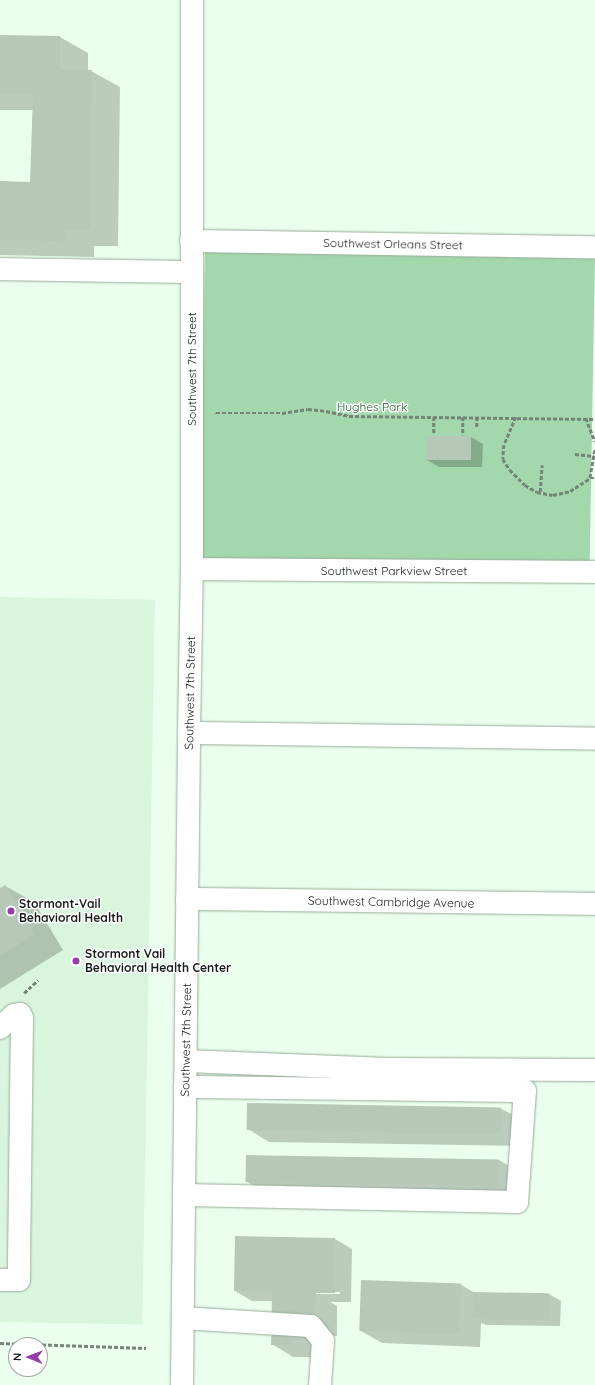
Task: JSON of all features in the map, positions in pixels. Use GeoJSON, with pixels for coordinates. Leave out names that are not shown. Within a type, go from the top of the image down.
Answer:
{"type":"FeatureCollection","features":[{"type":"Feature","properties":{"kind":"street","name":"Southwest 7th Street"},"geometry":{"type":"LineString","coordinates":[[182,1385],[192,569],[192,0]]}},
{"type":"Feature","properties":{"kind":"street","name":"Southwest Orleans Street"},"geometry":{"type":"LineString","coordinates":[[191,241],[595,247]]}},
{"type":"Feature","properties":{"kind":"street"},"geometry":{"type":"LineString","coordinates":[[0,268],[192,272]]}},
{"type":"Feature","properties":{"kind":"street","name":"Southwest Parkview Street"},"geometry":{"type":"LineString","coordinates":[[192,569],[595,572]]}},
{"type":"Feature","properties":{"kind":"street"},"geometry":{"type":"LineString","coordinates":[[189,733],[595,740]]}},
{"type":"Feature","properties":{"kind":"street","name":"Southwest Cambridge Avenue"},"geometry":{"type":"LineString","coordinates":[[187,899],[595,904]]}},
{"type":"Feature","properties":{"kind":"street"},"geometry":{"type":"LineString","coordinates":[[0,1028],[14,1015],[20,1014],[22,1018],[19,1280],[0,1280]]}},
{"type":"Feature","properties":{"kind":"street"},"geometry":{"type":"LineString","coordinates":[[186,1061],[387,1069],[595,1070]]}},
{"type":"Feature","properties":{"kind":"street"},"geometry":{"type":"LineString","coordinates":[[185,1087],[525,1091],[517,1202],[185,1195]]}},
{"type":"Feature","properties":{"kind":"street"},"geometry":{"type":"LineString","coordinates":[[183,1318],[311,1326],[323,1341],[320,1385]]}},
{"type":"Feature","properties":{"kind":"path"},"geometry":{"type":"LineString","coordinates":[[216,417],[216,413],[282,413],[308,409],[349,416],[595,419]]}},
{"type":"Feature","properties":{"kind":"path"},"geometry":{"type":"LineString","coordinates":[[434,417],[434,434]]}},
{"type":"Feature","properties":{"kind":"path"},"geometry":{"type":"LineString","coordinates":[[463,417],[463,434]]}},
{"type":"Feature","properties":{"kind":"path"},"geometry":{"type":"LineString","coordinates":[[477,417],[477,428]]}},
{"type":"Feature","properties":{"kind":"path"},"geometry":{"type":"LineString","coordinates":[[516,418],[504,445],[503,459],[510,470],[525,485],[540,492],[553,495],[570,491],[590,478],[595,478]]}},
{"type":"Feature","properties":{"kind":"path"},"geometry":{"type":"LineString","coordinates":[[586,418],[595,441]]}},
{"type":"Feature","properties":{"kind":"path"},"geometry":{"type":"LineString","coordinates":[[590,478],[595,450]]}},
{"type":"Feature","properties":{"kind":"path"},"geometry":{"type":"LineString","coordinates":[[575,454],[594,456]]}},
{"type":"Feature","properties":{"kind":"path"},"geometry":{"type":"LineString","coordinates":[[540,492],[542,465]]}},
{"type":"Feature","properties":{"kind":"path"},"geometry":{"type":"LineString","coordinates":[[0,1343],[146,1348]]}},
{"type":"Feature","properties":{"kind":"shaded area","name":"Stormont Vail Behavioral Health Center"},"geometry":{"type":"Polygon","coordinates":[[[0,597],[155,600],[142,1325],[0,1322],[0,597]]]}},
{"type":"Feature","properties":{"kind":"green space","name":"Hughes Park"},"geometry":{"type":"Polygon","coordinates":[[[205,252],[595,259],[590,565],[200,558],[205,252]]]}},
{"type":"Feature","properties":{"kind":"building"},"geometry":{"type":"Polygon","coordinates":[[[0,35],[60,36],[60,70],[92,70],[90,230],[66,230],[66,241],[0,240],[0,181],[30,182],[33,95],[0,95],[0,35]]]}},
{"type":"Feature","properties":{"kind":"building"},"geometry":{"type":"Polygon","coordinates":[[[426,436],[471,436],[471,460],[426,460],[426,436]]]}},
{"type":"Feature","properties":{"kind":"building","name":"Stormont-Vail Behavioral Health"},"geometry":{"type":"Polygon","coordinates":[[[5,885],[35,934],[0,956],[0,888],[5,885]]]}},
{"type":"Feature","properties":{"kind":"building"},"geometry":{"type":"Polygon","coordinates":[[[247,1103],[501,1107],[500,1134],[247,1130],[247,1103]]]}},
{"type":"Feature","properties":{"kind":"building"},"geometry":{"type":"Polygon","coordinates":[[[246,1155],[499,1159],[498,1186],[246,1182],[246,1155]]]}},
{"type":"Feature","properties":{"kind":"building"},"geometry":{"type":"Polygon","coordinates":[[[235,1236],[335,1238],[335,1293],[316,1293],[315,1324],[292,1323],[292,1345],[271,1345],[272,1292],[234,1291],[235,1236]]]}},
{"type":"Feature","properties":{"kind":"building"},"geometry":{"type":"Polygon","coordinates":[[[361,1280],[461,1283],[459,1334],[359,1331],[361,1280]]]}},
{"type":"Feature","properties":{"kind":"building"},"geometry":{"type":"Polygon","coordinates":[[[473,1292],[549,1293],[549,1320],[473,1319],[473,1292]]]}},
{"type":"Feature","properties":{"kind":"place","name":"Stormont-Vail Behavioral Health"},"geometry":{"type":"Point","coordinates":[11,911]}},
{"type":"Feature","properties":{"kind":"place","name":"Stormont Vail Behavioral Health Center"},"geometry":{"type":"Point","coordinates":[76,961]}}]}
